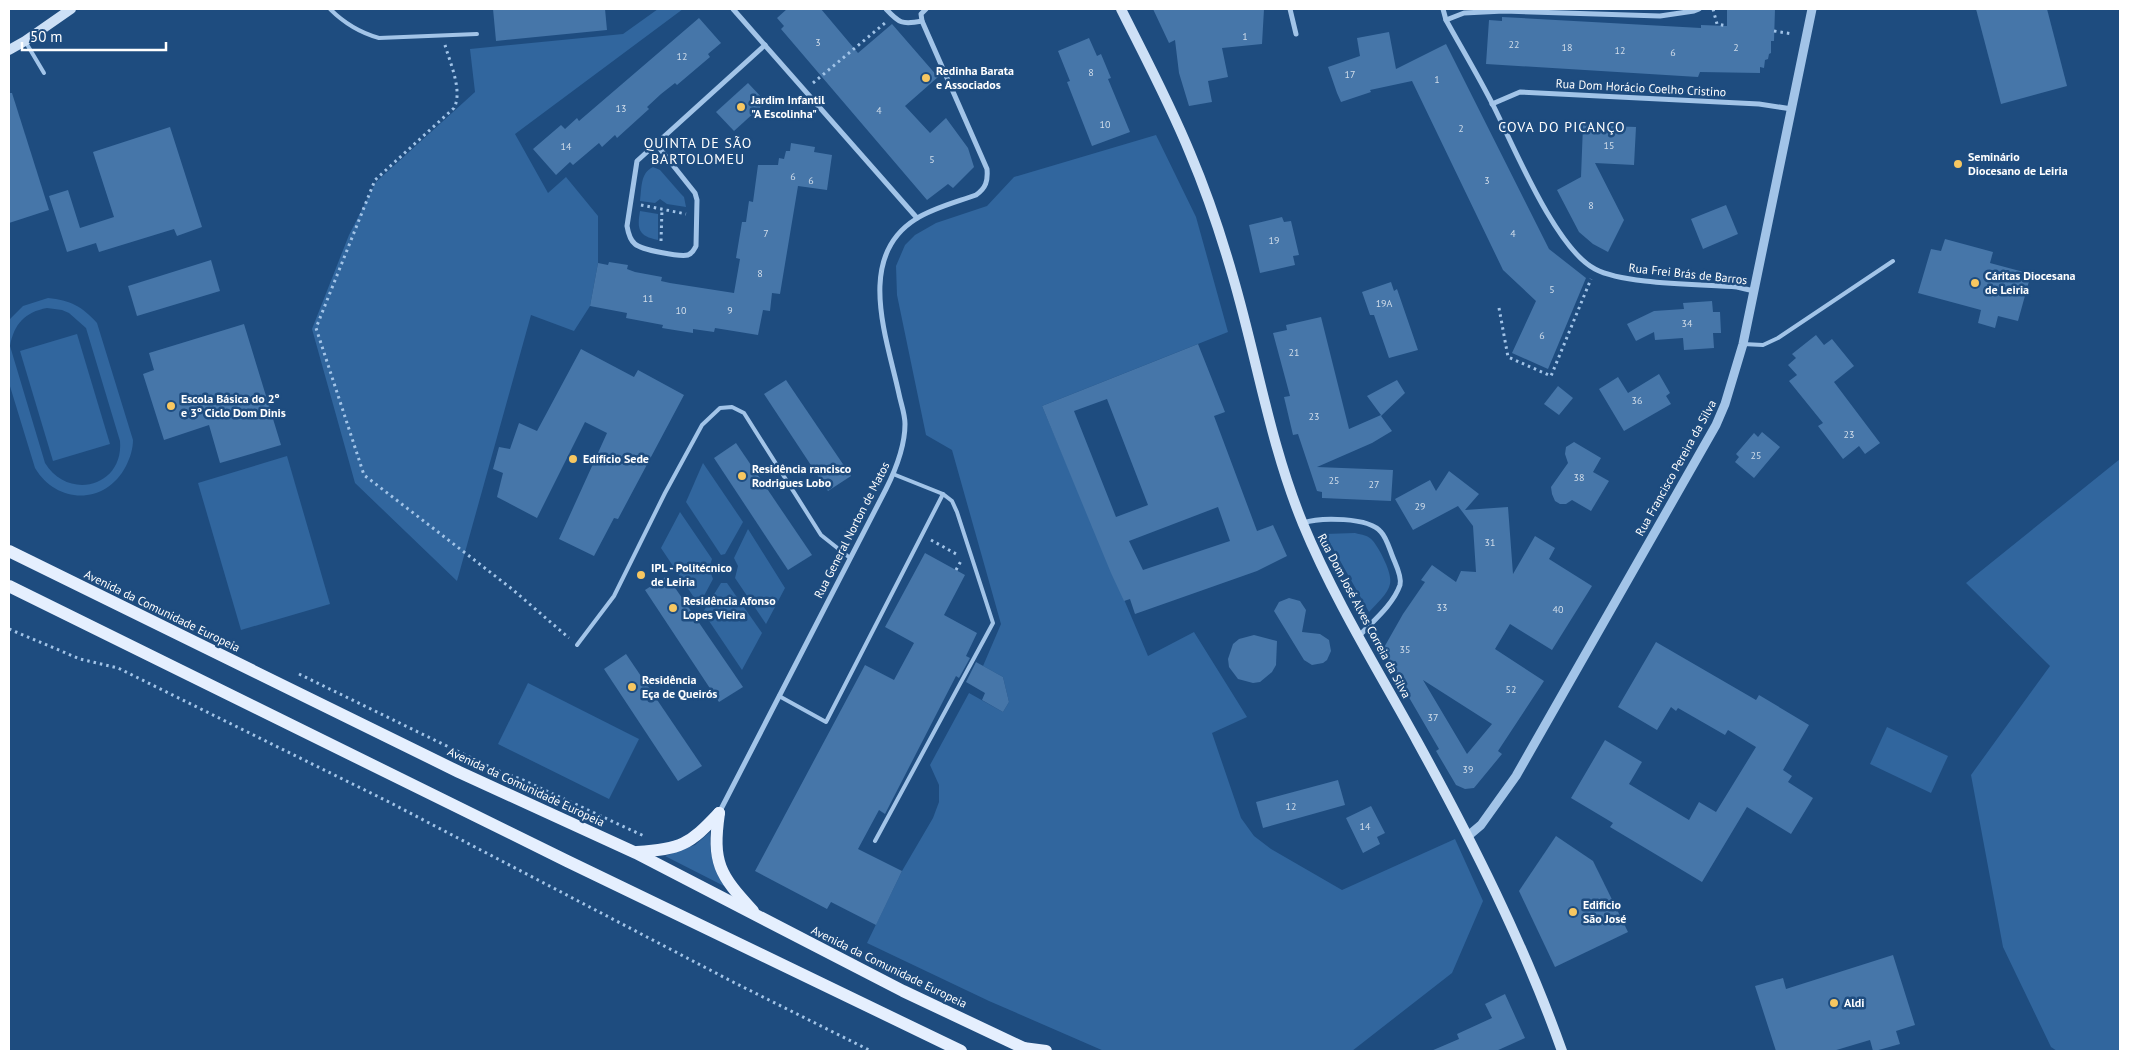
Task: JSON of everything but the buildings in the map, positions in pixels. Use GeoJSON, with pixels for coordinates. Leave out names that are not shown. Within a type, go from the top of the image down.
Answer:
{"type":"FeatureCollection","features":[{"type":"Feature","properties":{"kind":"main road"},"geometry":{"type":"LineString","coordinates":[[9,50],[70,9]]}},
{"type":"Feature","properties":{"kind":"main road","name":"Rua Dom José Alves Correia da Silva"},"geometry":{"type":"LineString","coordinates":[[1121,9],[1181,132],[1202,183],[1234,280],[1271,432],[1303,524],[1316,555],[1468,836],[1520,946],[1562,1051]]}},
{"type":"Feature","properties":{"kind":"main road","name":"Avenida da Comunidade Europeia"},"geometry":{"type":"LineString","coordinates":[[9,551],[459,772],[636,853],[903,991],[1027,1050],[1046,1051]]}},
{"type":"Feature","properties":{"kind":"main road"},"geometry":{"type":"LineString","coordinates":[[9,586],[567,861],[961,1051]]}},
{"type":"Feature","properties":{"kind":"main road"},"geometry":{"type":"LineString","coordinates":[[636,853],[669,850],[687,843],[698,836],[719,813]]}},
{"type":"Feature","properties":{"kind":"main road"},"geometry":{"type":"LineString","coordinates":[[719,813],[715,841],[719,866],[728,882],[760,918]]}},
{"type":"Feature","properties":{"kind":"main road"},"geometry":{"type":"LineString","coordinates":[[936,1040],[952,1051]]}},
{"type":"Feature","properties":{"kind":"street"},"geometry":{"type":"LineString","coordinates":[[733,9],[917,218],[976,194],[985,187],[988,176],[987,169],[922,21],[921,14],[926,9]]}},
{"type":"Feature","properties":{"kind":"street"},"geometry":{"type":"LineString","coordinates":[[886,9],[901,23],[908,24],[922,21]]}},
{"type":"Feature","properties":{"kind":"street"},"geometry":{"type":"LineString","coordinates":[[1290,9],[1296,34]]}},
{"type":"Feature","properties":{"kind":"street","name":"Rua Frei Brás de Barros"},"geometry":{"type":"LineString","coordinates":[[1443,9],[1446,20],[1559,232],[1572,248],[1595,269],[1629,279],[1737,287],[1754,291]]}},
{"type":"Feature","properties":{"kind":"street"},"geometry":{"type":"LineString","coordinates":[[1446,20],[1464,13],[1496,11],[1660,16],[1699,9]]}},
{"type":"Feature","properties":{"kind":"street","name":"Rua Francisco Pereira da Silva"},"geometry":{"type":"LineString","coordinates":[[1468,836],[1482,826],[1516,776],[1716,425],[1725,404],[1743,344],[1812,9]]}},
{"type":"Feature","properties":{"kind":"street"},"geometry":{"type":"LineString","coordinates":[[656,144],[692,186],[697,200],[696,246],[694,251],[686,255],[646,249],[634,244],[629,235],[627,226],[637,161],[765,46]]}},
{"type":"Feature","properties":{"kind":"street","name":"Rua Dom Horácio Coelho Cristino"},"geometry":{"type":"LineString","coordinates":[[1492,104],[1520,92],[1759,104],[1792,109]]}},
{"type":"Feature","properties":{"kind":"street","name":"Rua General Norton de Matos"},"geometry":{"type":"LineString","coordinates":[[719,813],[893,474],[902,449],[905,422],[884,326],[880,276],[882,262],[892,241],[917,218]]}},
{"type":"Feature","properties":{"kind":"street"},"geometry":{"type":"LineString","coordinates":[[1303,524],[1313,520],[1334,519],[1365,523],[1381,531],[1398,568],[1400,584],[1392,600],[1359,636]]}},
{"type":"Feature","properties":{"kind":"lane"},"geometry":{"type":"LineString","coordinates":[[330,9],[356,28],[379,38],[477,34]]}},
{"type":"Feature","properties":{"kind":"lane"},"geometry":{"type":"LineString","coordinates":[[25,41],[44,74]]}},
{"type":"Feature","properties":{"kind":"lane"},"geometry":{"type":"LineString","coordinates":[[1743,344],[1763,345],[1778,338],[1894,261]]}},
{"type":"Feature","properties":{"kind":"lane"},"geometry":{"type":"LineString","coordinates":[[577,645],[614,596],[665,493],[702,425],[720,408],[732,407],[744,413],[821,535],[850,558]]}},
{"type":"Feature","properties":{"kind":"lane"},"geometry":{"type":"LineString","coordinates":[[875,841],[993,623],[952,501],[943,494],[893,474]]}},
{"type":"Feature","properties":{"kind":"lane"},"geometry":{"type":"LineString","coordinates":[[779,696],[826,722],[943,494]]}},
{"type":"Feature","properties":{"kind":"path"},"geometry":{"type":"LineString","coordinates":[[1713,9],[1718,24],[1726,26]]}},
{"type":"Feature","properties":{"kind":"path"},"geometry":{"type":"LineString","coordinates":[[804,90],[893,17]]}},
{"type":"Feature","properties":{"kind":"path"},"geometry":{"type":"LineString","coordinates":[[1774,31],[1806,36]]}},
{"type":"Feature","properties":{"kind":"path"},"geometry":{"type":"LineString","coordinates":[[442,35],[458,92],[457,102],[454,108],[375,180],[316,328],[364,474],[512,589],[577,645]]}},
{"type":"Feature","properties":{"kind":"path"},"geometry":{"type":"LineString","coordinates":[[630,203],[697,216]]}},
{"type":"Feature","properties":{"kind":"path"},"geometry":{"type":"LineString","coordinates":[[661,252],[662,209]]}},
{"type":"Feature","properties":{"kind":"path"},"geometry":{"type":"LineString","coordinates":[[1498,308],[1508,357],[1551,376],[1595,269]]}},
{"type":"Feature","properties":{"kind":"path"},"geometry":{"type":"LineString","coordinates":[[922,535],[963,557],[956,570]]}},
{"type":"Feature","properties":{"kind":"path"},"geometry":{"type":"LineString","coordinates":[[9,628],[80,659],[118,668],[389,802],[733,982],[871,1051]]}},
{"type":"Feature","properties":{"kind":"path"},"geometry":{"type":"LineString","coordinates":[[291,670],[494,769],[523,780],[645,836]]}},
{"type":"Feature","properties":{"kind":"shaded area"},"geometry":{"type":"Polygon","coordinates":[[[658,9],[683,9],[515,134],[548,193],[566,177],[598,216],[598,263],[590,306],[574,331],[531,315],[457,581],[355,483],[312,329],[349,235],[376,182],[475,92],[470,49],[623,34],[658,9]]]}},
{"type":"Feature","properties":{"kind":"shaded area"},"geometry":{"type":"Polygon","coordinates":[[[1156,135],[1196,217],[1228,332],[1042,406],[1148,656],[1194,632],[1247,717],[1212,733],[1241,818],[1254,836],[1271,849],[1342,890],[1455,839],[1483,901],[1452,973],[1352,1051],[1104,1051],[989,1001],[867,943],[902,871],[933,818],[939,802],[939,785],[930,765],[969,693],[1003,712],[1009,702],[1003,677],[983,666],[1001,624],[952,450],[926,435],[897,295],[896,266],[905,245],[915,235],[936,223],[987,206],[1014,177],[1156,135]]]}},
{"type":"Feature","properties":{"kind":"shaded area"},"geometry":{"type":"Polygon","coordinates":[[[653,167],[660,170],[684,197],[686,207],[667,204],[660,199],[655,203],[640,201],[644,177],[653,167]]]}},
{"type":"Feature","properties":{"kind":"shaded area"},"geometry":{"type":"Polygon","coordinates":[[[640,211],[658,214],[658,240],[646,236],[640,231],[640,211]]]}},
{"type":"Feature","properties":{"kind":"shaded area"},"geometry":{"type":"Polygon","coordinates":[[[48,298],[63,300],[76,305],[97,323],[133,440],[129,460],[117,479],[106,488],[94,494],[81,496],[68,494],[56,489],[44,480],[35,468],[9,383],[9,320],[23,306],[48,298]],[[47,308],[27,316],[14,331],[10,346],[45,463],[55,475],[67,482],[80,485],[93,484],[104,478],[113,469],[119,457],[120,441],[86,328],[69,313],[47,308]]]}},
{"type":"Feature","properties":{"kind":"shaded area"},"geometry":{"type":"Polygon","coordinates":[[[77,334],[110,444],[53,461],[20,351],[77,334]]]}},
{"type":"Feature","properties":{"kind":"shaded area"},"geometry":{"type":"Polygon","coordinates":[[[287,456],[330,604],[241,630],[198,483],[287,456]]]}},
{"type":"Feature","properties":{"kind":"shaded area"},"geometry":{"type":"Polygon","coordinates":[[[2120,459],[2120,1051],[2057,1051],[2051,1047],[2003,947],[1971,775],[2050,666],[1966,583],[2120,459]]]}},
{"type":"Feature","properties":{"kind":"shaded area"},"geometry":{"type":"Polygon","coordinates":[[[703,463],[743,522],[725,554],[721,555],[686,502],[703,463]]]}},
{"type":"Feature","properties":{"kind":"shaded area"},"geometry":{"type":"Polygon","coordinates":[[[680,512],[712,559],[709,568],[713,579],[699,605],[661,548],[680,512]]]}},
{"type":"Feature","properties":{"kind":"shaded area"},"geometry":{"type":"Polygon","coordinates":[[[748,529],[785,588],[766,624],[735,578],[738,566],[734,558],[748,529]]]}},
{"type":"Feature","properties":{"kind":"shaded area"},"geometry":{"type":"Polygon","coordinates":[[[1355,533],[1367,536],[1373,541],[1388,568],[1390,584],[1387,591],[1369,612],[1325,534],[1355,533]]]}},
{"type":"Feature","properties":{"kind":"shaded area"},"geometry":{"type":"Polygon","coordinates":[[[721,583],[727,583],[762,633],[742,670],[703,612],[721,583]]]}},
{"type":"Feature","properties":{"kind":"shaded area"},"geometry":{"type":"Polygon","coordinates":[[[528,683],[639,739],[609,799],[498,744],[528,683]]]}},
{"type":"Feature","properties":{"kind":"shaded area"},"geometry":{"type":"Polygon","coordinates":[[[1887,727],[1948,756],[1931,793],[1870,764],[1887,727]]]}},
{"type":"Feature","properties":{"kind":"shaded area"},"geometry":{"type":"Polygon","coordinates":[[[710,832],[712,860],[724,886],[665,856],[695,845],[710,832]]]}},
{"type":"Feature","properties":{"kind":"place","name":"Redinha Barata e Associados"},"geometry":{"type":"Point","coordinates":[926,78]}},
{"type":"Feature","properties":{"kind":"place","name":"Jardim Infantil \"A Escolinha\""},"geometry":{"type":"Point","coordinates":[741,107]}},
{"type":"Feature","properties":{"kind":"place","name":"Seminário Diocesano de Leiria"},"geometry":{"type":"Point","coordinates":[1958,164]}},
{"type":"Feature","properties":{"kind":"place","name":"Cáritas Diocesana de Leiria"},"geometry":{"type":"Point","coordinates":[1975,283]}},
{"type":"Feature","properties":{"kind":"place","name":"Escola Básica do 2º e 3º Ciclo Dom Dinis"},"geometry":{"type":"Point","coordinates":[171,406]}},
{"type":"Feature","properties":{"kind":"place","name":"Edifício Sede"},"geometry":{"type":"Point","coordinates":[573,459]}},
{"type":"Feature","properties":{"kind":"place","name":"Residência rancisco Rodrigues Lobo"},"geometry":{"type":"Point","coordinates":[742,476]}},
{"type":"Feature","properties":{"kind":"place","name":"IPL - Politécnico de Leiria"},"geometry":{"type":"Point","coordinates":[641,575]}},
{"type":"Feature","properties":{"kind":"place","name":"Residência Afonso Lopes Vieira"},"geometry":{"type":"Point","coordinates":[673,608]}},
{"type":"Feature","properties":{"kind":"place","name":"Residência Eça de Queirós"},"geometry":{"type":"Point","coordinates":[632,687]}},
{"type":"Feature","properties":{"kind":"place","name":"Edifício São José"},"geometry":{"type":"Point","coordinates":[1573,912]}},
{"type":"Feature","properties":{"kind":"place","name":"Aldi"},"geometry":{"type":"Point","coordinates":[1834,1003]}},
{"type":"Feature","properties":{"kind":"district","name":"COVA DO PICANÇO"},"geometry":{"type":"Point","coordinates":[1562,127]}},
{"type":"Feature","properties":{"kind":"district","name":"QUINTA DE SÃO BARTOLOMEU"},"geometry":{"type":"Point","coordinates":[698,152]}}]}
